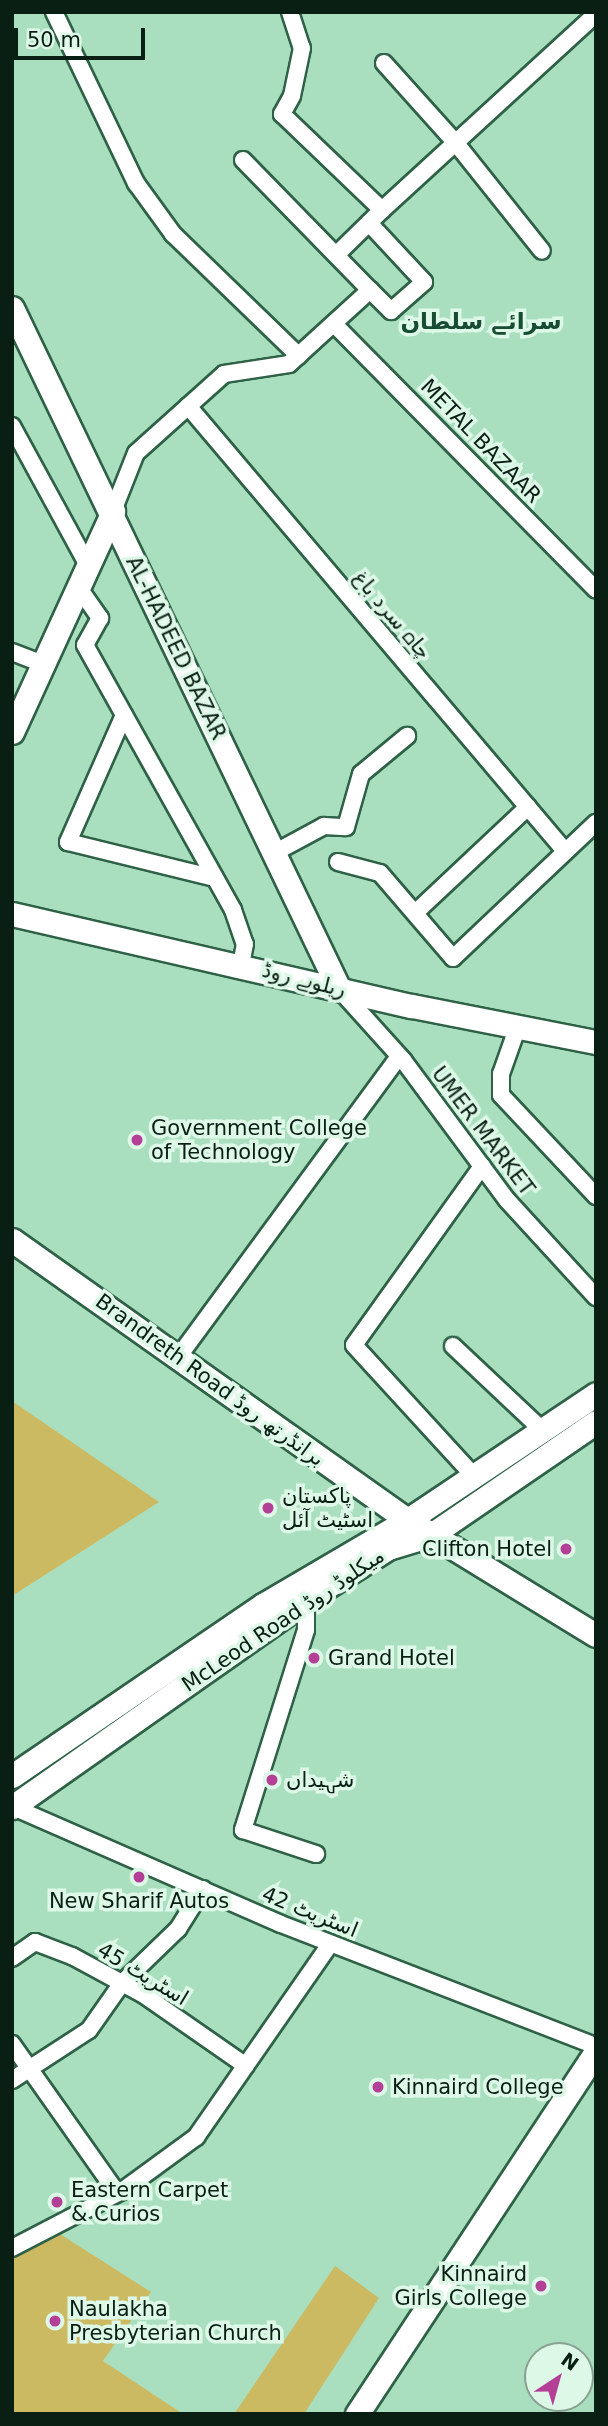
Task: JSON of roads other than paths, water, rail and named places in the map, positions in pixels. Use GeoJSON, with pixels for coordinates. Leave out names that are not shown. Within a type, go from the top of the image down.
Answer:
{"type":"FeatureCollection","features":[{"type":"Feature","properties":{"kind":"main road","name":"AL-HADEED BAZAR"},"geometry":{"type":"LineString","coordinates":[[12,308],[113,511],[340,989]]}},
{"type":"Feature","properties":{"kind":"main road"},"geometry":{"type":"LineString","coordinates":[[12,732],[113,511]]}},
{"type":"Feature","properties":{"kind":"main road","name":"ریلوے روڈ"},"geometry":{"type":"LineString","coordinates":[[12,914],[241,964],[340,989],[596,1042]]}},
{"type":"Feature","properties":{"kind":"main road","name":"Brandreth Road برانڈرتھ روڈ"},"geometry":{"type":"LineString","coordinates":[[12,1240],[83,1286],[176,1360],[408,1520],[596,1635]]}},
{"type":"Feature","properties":{"kind":"main road","name":"McLeod Road میکلوڈ روڈ"},"geometry":{"type":"LineString","coordinates":[[12,1776],[285,1590],[408,1520],[596,1394]]}},
{"type":"Feature","properties":{"kind":"main road","name":"McLeod Road میکلوڈ روڈ"},"geometry":{"type":"LineString","coordinates":[[13,1807],[68,1771],[306,1600],[388,1548],[431,1535],[596,1422]]}},
{"type":"Feature","properties":{"kind":"main road"},"geometry":{"type":"LineString","coordinates":[[51,1749],[68,1771]]}},
{"type":"Feature","properties":{"kind":"main road"},"geometry":{"type":"LineString","coordinates":[[357,2414],[596,2052]]}},
{"type":"Feature","properties":{"kind":"street"},"geometry":{"type":"LineString","coordinates":[[54,12],[144,193],[173,234],[299,356]]}},
{"type":"Feature","properties":{"kind":"street"},"geometry":{"type":"LineString","coordinates":[[290,12],[302,48],[292,96],[282,114],[382,211]]}},
{"type":"Feature","properties":{"kind":"street"},"geometry":{"type":"LineString","coordinates":[[337,255],[596,13]]}},
{"type":"Feature","properties":{"kind":"street"},"geometry":{"type":"LineString","coordinates":[[384,63],[455,142],[542,251]]}},
{"type":"Feature","properties":{"kind":"street"},"geometry":{"type":"LineString","coordinates":[[243,160],[391,311],[424,282],[369,223]]}},
{"type":"Feature","properties":{"kind":"street"},"geometry":{"type":"LineString","coordinates":[[113,511],[136,453],[224,374],[289,364],[370,290]]}},
{"type":"Feature","properties":{"kind":"street","name":"METAL BAZAAR"},"geometry":{"type":"LineString","coordinates":[[334,324],[596,590]]}},
{"type":"Feature","properties":{"kind":"street","name":"چاہ سرد باغ"},"geometry":{"type":"LineString","coordinates":[[187,406],[565,851]]}},
{"type":"Feature","properties":{"kind":"street"},"geometry":{"type":"LineString","coordinates":[[12,426],[89,567]]}},
{"type":"Feature","properties":{"kind":"street"},"geometry":{"type":"LineString","coordinates":[[79,588],[100,618],[85,645],[215,878],[245,944],[241,964]]}},
{"type":"Feature","properties":{"kind":"street"},"geometry":{"type":"LineString","coordinates":[[12,652],[44,664]]}},
{"type":"Feature","properties":{"kind":"street"},"geometry":{"type":"LineString","coordinates":[[124,715],[68,842],[215,878]]}},
{"type":"Feature","properties":{"kind":"street"},"geometry":{"type":"LineString","coordinates":[[274,853],[324,826],[346,827],[361,774],[407,736]]}},
{"type":"Feature","properties":{"kind":"street"},"geometry":{"type":"LineString","coordinates":[[415,913],[528,807]]}},
{"type":"Feature","properties":{"kind":"street"},"geometry":{"type":"LineString","coordinates":[[338,862],[380,873],[453,958],[596,823]]}},
{"type":"Feature","properties":{"kind":"street","name":"UMER MARKET"},"geometry":{"type":"LineString","coordinates":[[340,989],[399,1056],[482,1166],[596,1297]]}},
{"type":"Feature","properties":{"kind":"street"},"geometry":{"type":"LineString","coordinates":[[518,1026],[501,1074],[501,1095],[596,1196]]}},
{"type":"Feature","properties":{"kind":"street"},"geometry":{"type":"LineString","coordinates":[[176,1360],[399,1056]]}},
{"type":"Feature","properties":{"kind":"street"},"geometry":{"type":"LineString","coordinates":[[473,1475],[354,1345],[482,1166]]}},
{"type":"Feature","properties":{"kind":"street"},"geometry":{"type":"LineString","coordinates":[[453,1346],[542,1430]]}},
{"type":"Feature","properties":{"kind":"street"},"geometry":{"type":"LineString","coordinates":[[306,1600],[306,1630],[243,1830],[316,1854]]}},
{"type":"Feature","properties":{"kind":"street","name":"اسٹریٹ 42"},"geometry":{"type":"LineString","coordinates":[[13,1807],[330,1944],[596,2046]]}},
{"type":"Feature","properties":{"kind":"street"},"geometry":{"type":"LineString","coordinates":[[12,2080],[89,2030],[122,1983],[178,1929],[204,1889]]}},
{"type":"Feature","properties":{"kind":"street","name":"اسٹریٹ 45"},"geometry":{"type":"LineString","coordinates":[[12,1958],[35,1942],[72,1956],[122,1983],[246,2066]]}},
{"type":"Feature","properties":{"kind":"street"},"geometry":{"type":"LineString","coordinates":[[13,2245],[117,2193],[196,2137],[330,1944]]}},
{"type":"Feature","properties":{"kind":"street"},"geometry":{"type":"LineString","coordinates":[[12,2044],[117,2193]]}},
{"type":"Feature","properties":{"kind":"place","name":"Government College of Technology"},"geometry":{"type":"Point","coordinates":[137,1140]}},
{"type":"Feature","properties":{"kind":"place","name":"پاکستان اسٹیٹ آئل"},"geometry":{"type":"Point","coordinates":[268,1508]}},
{"type":"Feature","properties":{"kind":"place","name":"Clifton Hotel"},"geometry":{"type":"Point","coordinates":[566,1549]}},
{"type":"Feature","properties":{"kind":"place","name":"Grand Hotel"},"geometry":{"type":"Point","coordinates":[314,1658]}},
{"type":"Feature","properties":{"kind":"place","name":"شہیداں"},"geometry":{"type":"Point","coordinates":[272,1780]}},
{"type":"Feature","properties":{"kind":"place","name":"New Sharif Autos"},"geometry":{"type":"Point","coordinates":[139,1877]}},
{"type":"Feature","properties":{"kind":"place","name":"Kinnaird College"},"geometry":{"type":"Point","coordinates":[378,2087]}},
{"type":"Feature","properties":{"kind":"place","name":"Eastern Carpet & Curios"},"geometry":{"type":"Point","coordinates":[57,2202]}},
{"type":"Feature","properties":{"kind":"place","name":"Kinnaird Girls College"},"geometry":{"type":"Point","coordinates":[541,2286]}},
{"type":"Feature","properties":{"kind":"place","name":"Naulakha Presbyterian Church"},"geometry":{"type":"Point","coordinates":[55,2321]}},
{"type":"Feature","properties":{"kind":"district","name":"سرائے سلطان"},"geometry":{"type":"Point","coordinates":[481,321]}}]}
